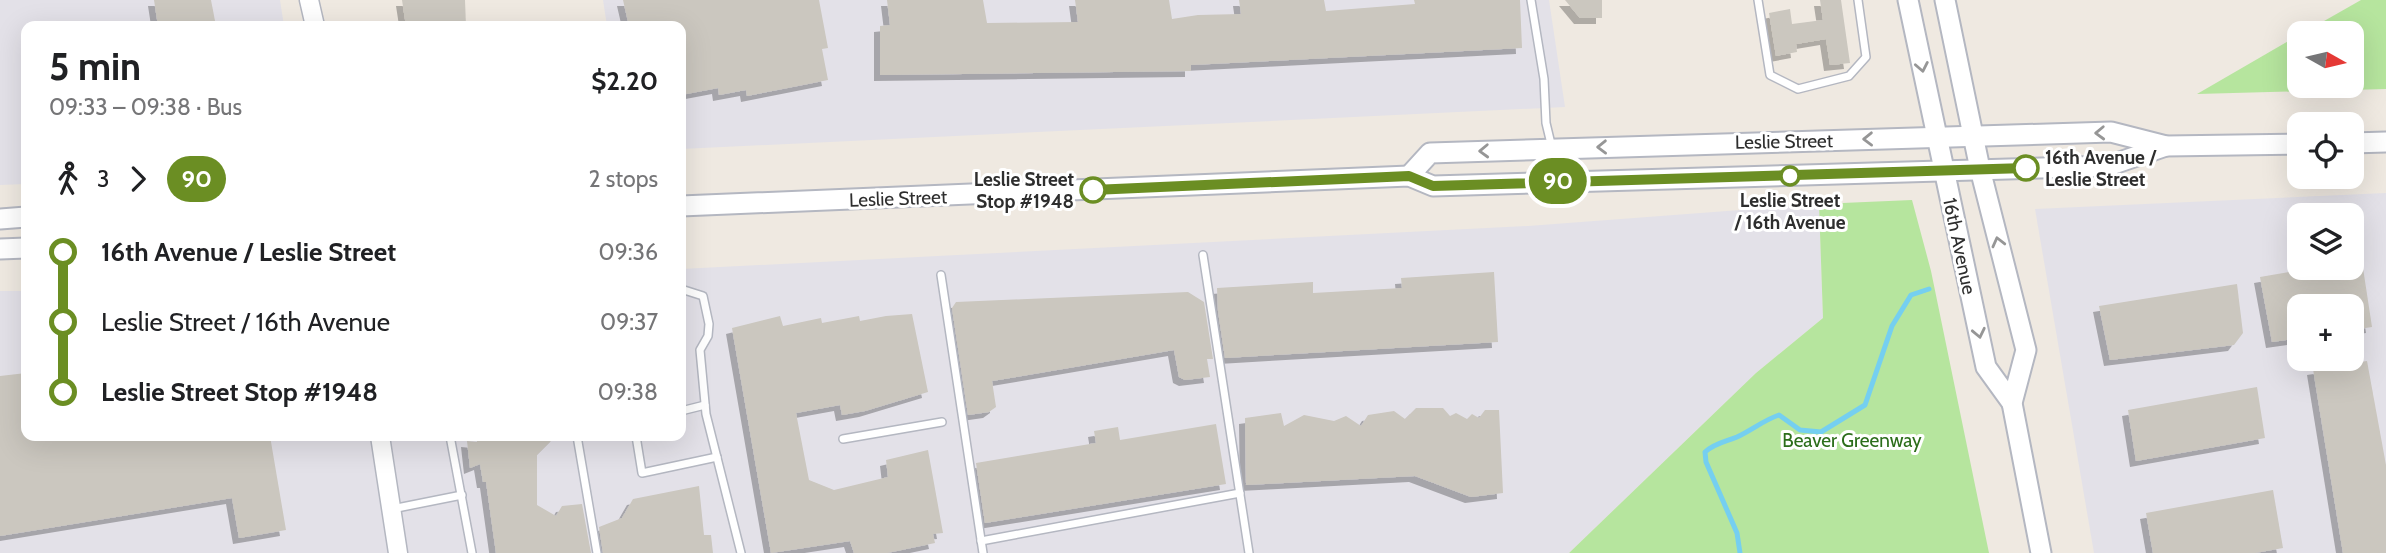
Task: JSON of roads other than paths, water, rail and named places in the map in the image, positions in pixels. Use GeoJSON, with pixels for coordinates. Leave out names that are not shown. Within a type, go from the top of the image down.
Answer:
{"type":"FeatureCollection","features":[{"type":"Feature","properties":{"kind":"main road","name":"16th Avenue"},"geometry":{"type":"LineString","coordinates":[[1908,0],[1986,367],[2012,403],[2041,553]]}},
{"type":"Feature","properties":{"kind":"main road","name":"16th Avenue"},"geometry":{"type":"LineString","coordinates":[[1945,0],[1980,169],[2026,350],[2012,403]]}},
{"type":"Feature","properties":{"kind":"main road","name":"Leslie Street"},"geometry":{"type":"LineString","coordinates":[[1409,176],[1430,153],[1552,148],[2111,132],[2166,146],[2287,144]]}},
{"type":"Feature","properties":{"kind":"main road"},"geometry":{"type":"LineString","coordinates":[[2364,143],[2386,142]]}},
{"type":"Feature","properties":{"kind":"main road","name":"Leslie Street"},"geometry":{"type":"LineString","coordinates":[[686,206],[1409,176],[1433,186],[2108,166],[2166,146]]}},
{"type":"Feature","properties":{"kind":"main road"},"geometry":{"type":"LineString","coordinates":[[0,219],[21,217]]}},
{"type":"Feature","properties":{"kind":"main road"},"geometry":{"type":"LineString","coordinates":[[0,249],[21,248]]}},
{"type":"Feature","properties":{"kind":"street"},"geometry":{"type":"LineString","coordinates":[[309,0],[314,21]]}},
{"type":"Feature","properties":{"kind":"street"},"geometry":{"type":"LineString","coordinates":[[381,441],[398,553]]}},
{"type":"Feature","properties":{"kind":"lane"},"geometry":{"type":"LineString","coordinates":[[1531,0],[1544,79],[1546,123],[1552,148]]}},
{"type":"Feature","properties":{"kind":"lane"},"geometry":{"type":"LineString","coordinates":[[1758,0],[1770,75],[1798,89],[1849,76],[1866,57],[1858,0]]}},
{"type":"Feature","properties":{"kind":"lane"},"geometry":{"type":"LineString","coordinates":[[1203,255],[1249,553]]}},
{"type":"Feature","properties":{"kind":"lane"},"geometry":{"type":"LineString","coordinates":[[941,275],[983,553]]}},
{"type":"Feature","properties":{"kind":"lane"},"geometry":{"type":"LineString","coordinates":[[686,291],[702,296],[709,324],[708,336],[700,350],[705,405],[741,553]]}},
{"type":"Feature","properties":{"kind":"lane"},"geometry":{"type":"LineString","coordinates":[[686,410],[705,405]]}},
{"type":"Feature","properties":{"kind":"lane"},"geometry":{"type":"LineString","coordinates":[[843,439],[942,422]]}},
{"type":"Feature","properties":{"kind":"lane"},"geometry":{"type":"LineString","coordinates":[[451,441],[472,553]]}},
{"type":"Feature","properties":{"kind":"lane"},"geometry":{"type":"LineString","coordinates":[[579,441],[597,553]]}},
{"type":"Feature","properties":{"kind":"lane"},"geometry":{"type":"LineString","coordinates":[[637,441],[642,473],[717,457]]}},
{"type":"Feature","properties":{"kind":"lane"},"geometry":{"type":"LineString","coordinates":[[982,541],[1240,493]]}},
{"type":"Feature","properties":{"kind":"lane"},"geometry":{"type":"LineString","coordinates":[[391,509],[462,495]]}},
{"type":"Feature","properties":{"kind":"waterway"},"geometry":{"type":"LineString","coordinates":[[1740,553],[1737,533],[1706,462],[1705,452],[1779,415],[1800,430],[1821,432],[1865,405],[1892,326],[1911,295],[1929,289]]}},
{"type":"Feature","properties":{"kind":"place","name":"16th Avenue / Leslie Street"},"geometry":{"type":"Point","coordinates":[2026,168]}},
{"type":"Feature","properties":{"kind":"place","name":"Leslie Street / 16th Avenue"},"geometry":{"type":"Point","coordinates":[1790,176]}},
{"type":"Feature","properties":{"kind":"place","name":"Leslie Street Stop #1948"},"geometry":{"type":"Point","coordinates":[1093,190]}},
{"type":"Feature","properties":{"kind":"park label","name":"Beaver Greenway"},"geometry":{"type":"Point","coordinates":[1852,440]}}]}
